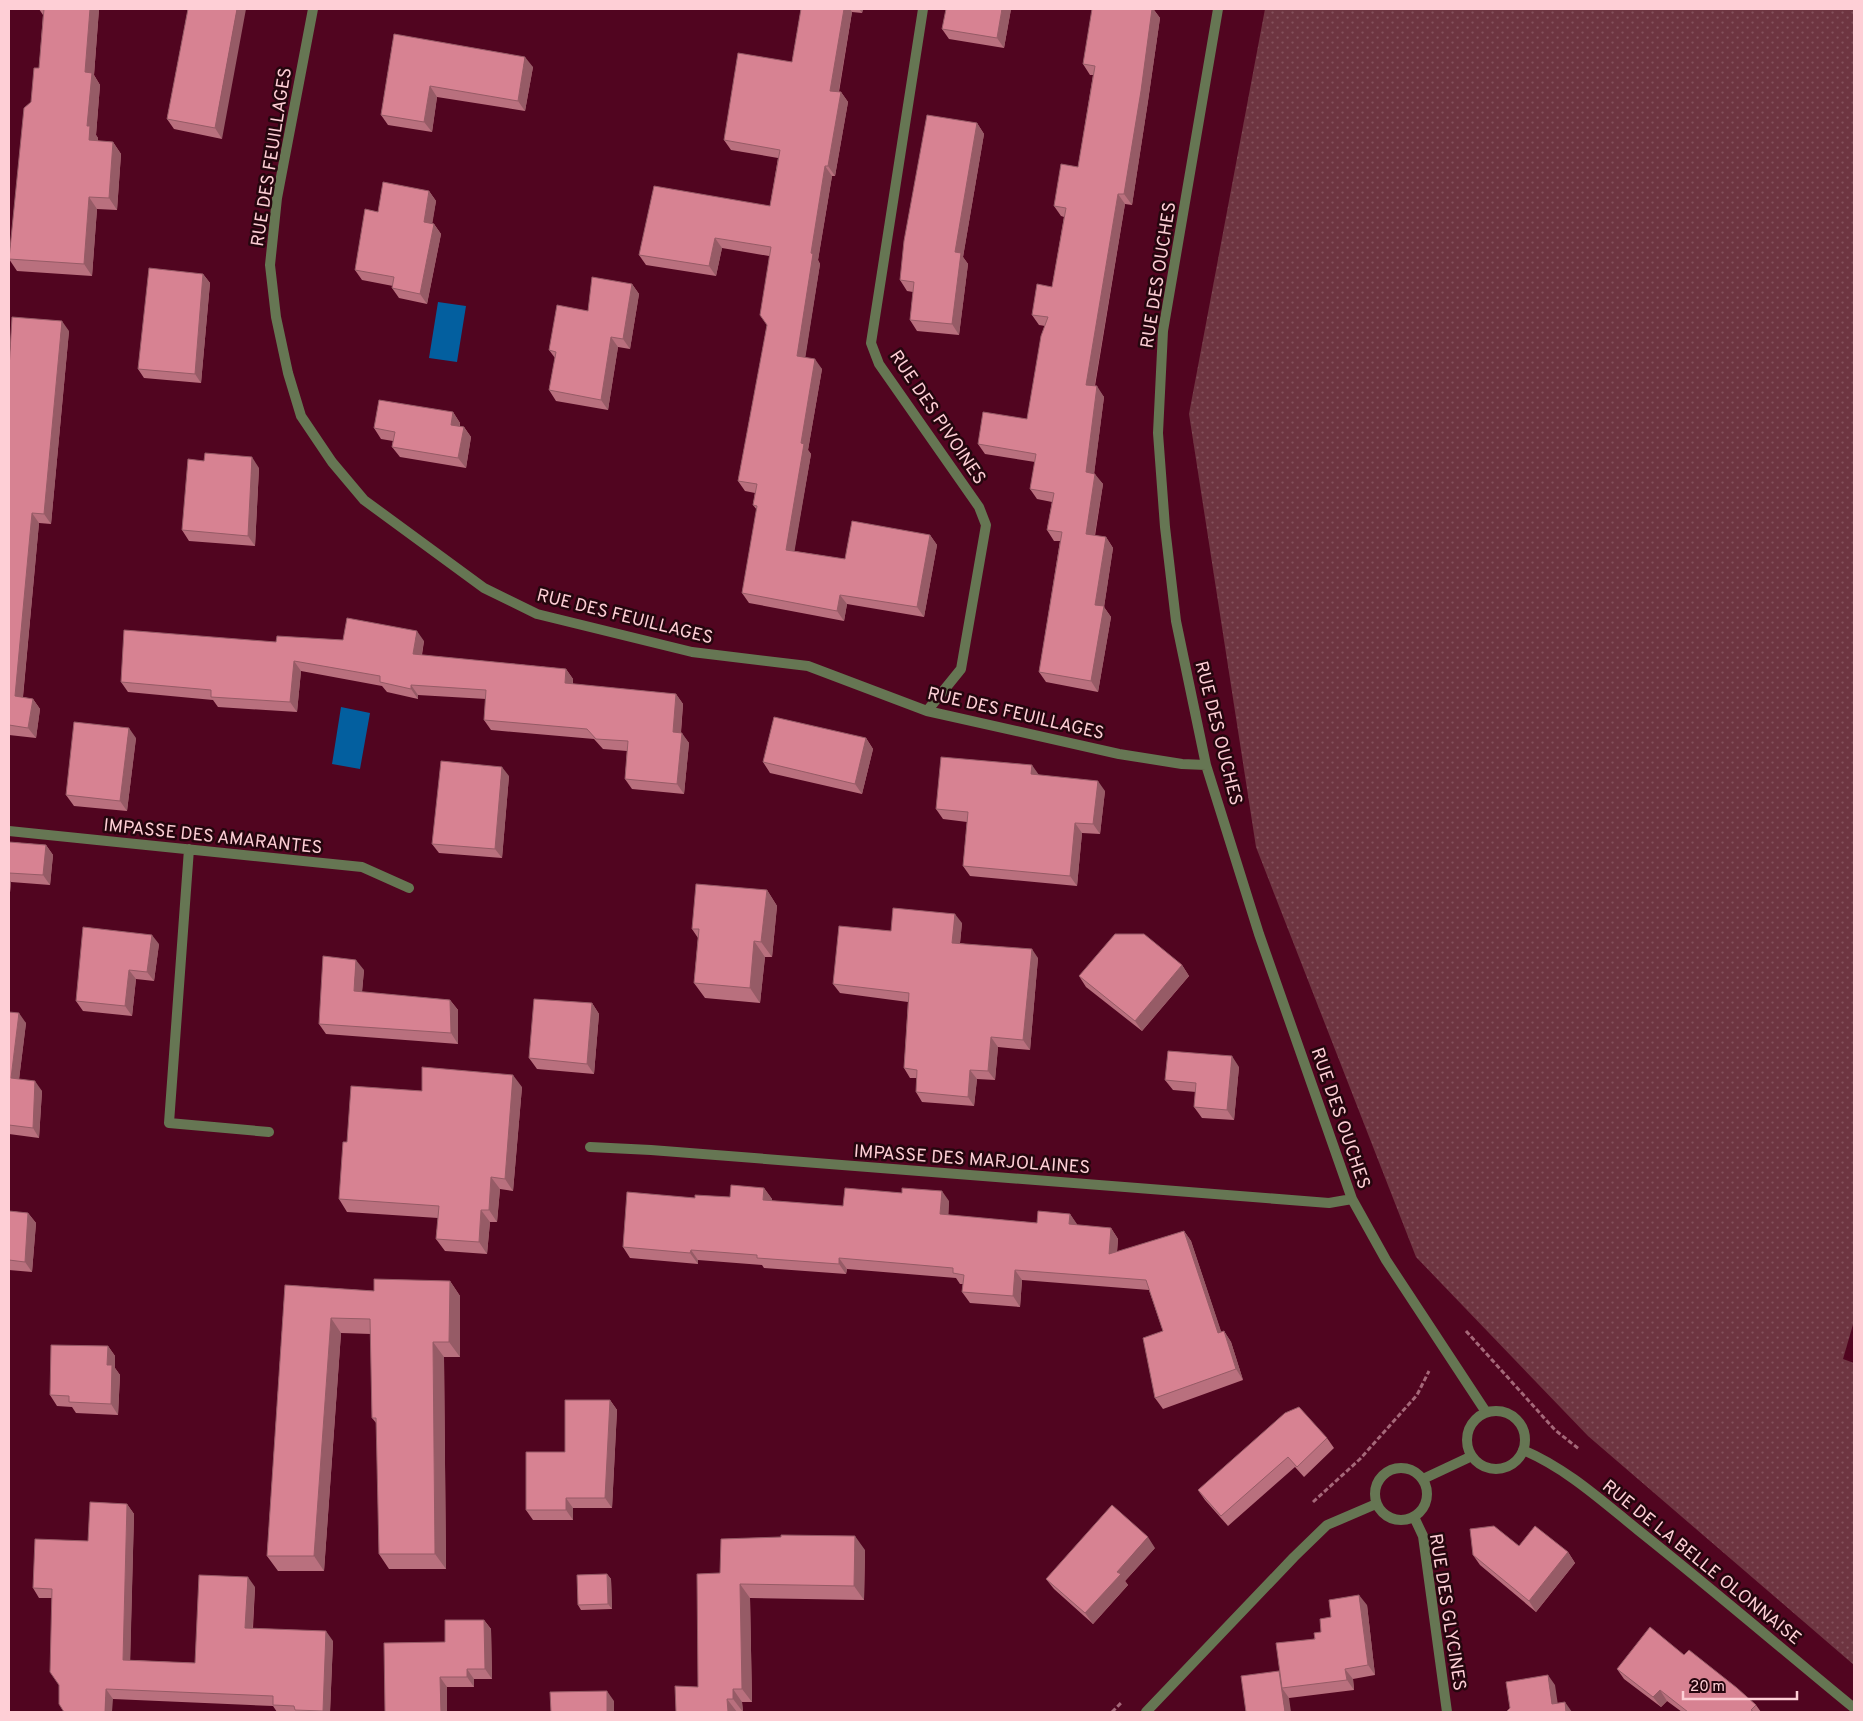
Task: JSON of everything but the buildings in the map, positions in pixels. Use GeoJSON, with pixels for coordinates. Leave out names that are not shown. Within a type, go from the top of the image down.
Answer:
{"type":"FeatureCollection","features":[{"type":"Feature","properties":{"kind":"street","name":"RUE DES FEUILLAGES"},"geometry":{"type":"LineString","coordinates":[[313,9],[277,198],[270,266],[276,318],[288,373],[301,416],[332,462],[364,500],[484,588],[537,614],[692,652],[808,666],[927,711],[1119,754],[1182,764],[1206,764]]}},
{"type":"Feature","properties":{"kind":"street","name":"RUE DES PIVOINES"},"geometry":{"type":"LineString","coordinates":[[923,9],[871,343],[879,364],[979,507],[986,526],[961,669],[927,711]]}},
{"type":"Feature","properties":{"kind":"street","name":"RUE DES OUCHES"},"geometry":{"type":"LineString","coordinates":[[1218,9],[1163,331],[1158,434],[1165,527],[1176,621],[1206,764],[1259,934],[1352,1199],[1386,1260],[1486,1412]]}},
{"type":"Feature","properties":{"kind":"street","name":"IMPASSE DES AMARANTES"},"geometry":{"type":"LineString","coordinates":[[9,831],[362,867],[409,888]]}},
{"type":"Feature","properties":{"kind":"street"},"geometry":{"type":"LineString","coordinates":[[189,850],[169,1124],[269,1132]]}},
{"type":"Feature","properties":{"kind":"street","name":"IMPASSE DES MARJOLAINES"},"geometry":{"type":"LineString","coordinates":[[590,1147],[681,1152],[1329,1203],[1352,1199]]}},
{"type":"Feature","properties":{"kind":"street"},"geometry":{"type":"LineString","coordinates":[[1486,1412],[1508,1413],[1518,1420],[1523,1428],[1525,1439],[1523,1450],[1519,1458],[1504,1468],[1486,1467],[1472,1456],[1468,1448],[1468,1430],[1479,1416],[1486,1412]]}},
{"type":"Feature","properties":{"kind":"street","name":"RUE DE LA BELLE OLONNAISE"},"geometry":{"type":"LineString","coordinates":[[1523,1450],[1536,1455],[1596,1496],[1854,1708]]}},
{"type":"Feature","properties":{"kind":"street"},"geometry":{"type":"LineString","coordinates":[[1423,1479],[1472,1456]]}},
{"type":"Feature","properties":{"kind":"street"},"geometry":{"type":"LineString","coordinates":[[1401,1466],[1418,1472],[1423,1479],[1427,1487],[1426,1504],[1414,1517],[1400,1520],[1386,1515],[1376,1504],[1375,1487],[1384,1472],[1401,1466]]}},
{"type":"Feature","properties":{"kind":"street"},"geometry":{"type":"LineString","coordinates":[[1146,1712],[1294,1556],[1327,1525],[1376,1504]]}},
{"type":"Feature","properties":{"kind":"street","name":"RUE DES GLYCINES"},"geometry":{"type":"LineString","coordinates":[[1414,1517],[1423,1536],[1447,1712]]}},
{"type":"Feature","properties":{"kind":"path"},"geometry":{"type":"LineString","coordinates":[[1460,1325],[1555,1430],[1583,1453]]}},
{"type":"Feature","properties":{"kind":"shaded area"},"geometry":{"type":"Polygon","coordinates":[[[1265,9],[1854,9],[1854,1321],[1843,1359],[1854,1363],[1854,1665],[1588,1436],[1416,1257],[1256,847],[1189,414],[1265,9]]]}},
{"type":"Feature","properties":{"kind":"water"},"geometry":{"type":"Polygon","coordinates":[[[438,302],[466,306],[457,362],[429,358],[438,302]]]}},
{"type":"Feature","properties":{"kind":"water"},"geometry":{"type":"Polygon","coordinates":[[[341,707],[370,713],[360,769],[332,764],[341,707]]]}}]}
